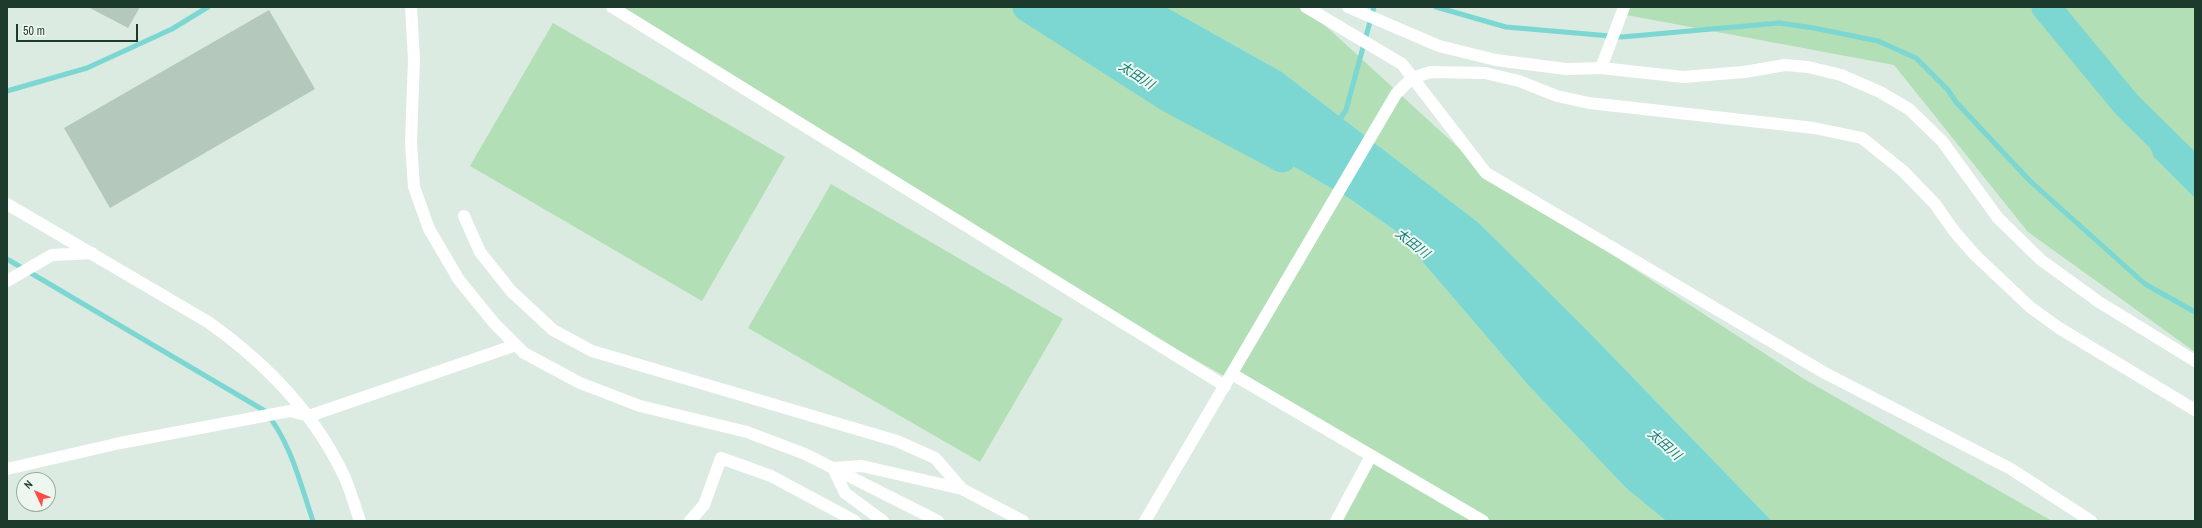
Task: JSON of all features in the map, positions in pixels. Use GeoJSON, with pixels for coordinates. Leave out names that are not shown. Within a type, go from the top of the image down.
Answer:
{"type":"FeatureCollection","features":[{"type":"Feature","properties":{"kind":"street"},"geometry":{"type":"LineString","coordinates":[[411,7],[414,59],[411,143],[414,188],[429,230],[459,280],[494,323],[524,353],[580,383],[640,406],[747,432],[805,454],[938,521]]}},
{"type":"Feature","properties":{"kind":"street"},"geometry":{"type":"LineString","coordinates":[[612,7],[1225,386]]}},
{"type":"Feature","properties":{"kind":"street"},"geometry":{"type":"LineString","coordinates":[[1306,7],[1402,64],[1486,173],[1823,372],[2011,469],[2092,521]]}},
{"type":"Feature","properties":{"kind":"street"},"geometry":{"type":"LineString","coordinates":[[1348,7],[1386,25],[1446,48],[1496,60],[1558,68],[1601,68],[1683,77],[1744,72],[1785,65],[1808,67],[1841,75],[1880,92],[1909,109],[1942,141],[1998,218],[2041,260],[2099,302],[2195,361]]}},
{"type":"Feature","properties":{"kind":"street"},"geometry":{"type":"LineString","coordinates":[[1601,68],[1624,7]]}},
{"type":"Feature","properties":{"kind":"street"},"geometry":{"type":"LineString","coordinates":[[1145,521],[1396,94],[1412,78],[1431,72],[1485,74],[1519,81],[1557,96],[1589,103],[1814,128],[1862,138],[1902,171],[1935,204],[1954,231],[1975,255],[2030,307],[2059,328],[2195,410]]}},
{"type":"Feature","properties":{"kind":"street"},"geometry":{"type":"LineString","coordinates":[[7,204],[208,322],[239,344],[264,365],[309,416],[345,478],[360,521]]}},
{"type":"Feature","properties":{"kind":"street"},"geometry":{"type":"LineString","coordinates":[[464,216],[480,252],[511,291],[553,330],[585,348],[897,441],[935,458],[962,489]]}},
{"type":"Feature","properties":{"kind":"street"},"geometry":{"type":"LineString","coordinates":[[7,281],[52,255],[92,253]]}},
{"type":"Feature","properties":{"kind":"street"},"geometry":{"type":"LineString","coordinates":[[7,469],[120,443],[290,410],[309,416],[516,345]]}},
{"type":"Feature","properties":{"kind":"street"},"geometry":{"type":"LineString","coordinates":[[1235,369],[1371,456],[1483,521]]}},
{"type":"Feature","properties":{"kind":"street"},"geometry":{"type":"LineString","coordinates":[[1336,521],[1371,456]]}},
{"type":"Feature","properties":{"kind":"street"},"geometry":{"type":"LineString","coordinates":[[690,521],[704,505],[722,458],[771,476],[855,521]]}},
{"type":"Feature","properties":{"kind":"street"},"geometry":{"type":"LineString","coordinates":[[833,468],[862,466],[962,489],[1022,521]]}},
{"type":"Feature","properties":{"kind":"street"},"geometry":{"type":"LineString","coordinates":[[833,468],[845,493],[883,521]]}},
{"type":"Feature","properties":{"kind":"green space"},"geometry":{"type":"Polygon","coordinates":[[[607,7],[1024,7],[1122,68],[1350,199],[1397,232],[1528,385],[1626,488],[1666,521],[1336,521],[1370,458],[1050,278],[607,7]]]}},
{"type":"Feature","properties":{"kind":"green space"},"geometry":{"type":"Polygon","coordinates":[[[1166,7],[1305,7],[1486,173],[1804,379],[2052,521],[1772,521],[1586,329],[1479,223],[1282,72],[1166,7]]]}},
{"type":"Feature","properties":{"kind":"green space"},"geometry":{"type":"Polygon","coordinates":[[[1624,7],[2195,7],[2195,352],[2028,232],[1894,65],[1621,14],[1624,7]]]}},
{"type":"Feature","properties":{"kind":"green space"},"geometry":{"type":"Polygon","coordinates":[[[553,23],[785,157],[702,301],[470,166],[553,23]]]}},
{"type":"Feature","properties":{"kind":"green space"},"geometry":{"type":"Polygon","coordinates":[[[831,184],[1063,319],[980,462],[748,328],[831,184]]]}},
{"type":"Feature","properties":{"kind":"water"},"geometry":{"type":"Polygon","coordinates":[[[1024,7],[1166,7],[1282,72],[1479,223],[1586,329],[1772,521],[1666,521],[1626,488],[1528,385],[1397,232],[1350,199],[1122,68],[1024,7]]]}},
{"type":"Feature","properties":{"kind":"water"},"geometry":{"type":"Polygon","coordinates":[[[2137,115],[2195,171],[2195,198],[2154,157],[2137,115]]]}},
{"type":"Feature","properties":{"kind":"building"},"geometry":{"type":"Polygon","coordinates":[[[88,7],[140,7],[128,28],[88,7]]]}},
{"type":"Feature","properties":{"kind":"building"},"geometry":{"type":"Polygon","coordinates":[[[269,10],[315,89],[110,208],[64,128],[269,10]]]}},
{"type":"Feature","properties":{"kind":"waterway"},"geometry":{"type":"LineString","coordinates":[[7,91],[87,68],[172,29],[208,7]]}},
{"type":"Feature","properties":{"kind":"waterway","name":"太田川"},"geometry":{"type":"LineString","coordinates":[[1027,7],[1171,99],[1282,158]]}},
{"type":"Feature","properties":{"kind":"waterway"},"geometry":{"type":"LineString","coordinates":[[1338,122],[1346,110],[1374,7]]}},
{"type":"Feature","properties":{"kind":"waterway"},"geometry":{"type":"LineString","coordinates":[[1436,7],[1506,27],[1622,37],[1779,23],[1814,28],[1878,41],[1916,58],[1948,90],[1956,102],[2030,181],[2145,284],[2195,312]]}},
{"type":"Feature","properties":{"kind":"waterway"},"geometry":{"type":"LineString","coordinates":[[2046,7],[2127,105],[2195,172]]}},
{"type":"Feature","properties":{"kind":"waterway"},"geometry":{"type":"LineString","coordinates":[[7,259],[265,411],[282,436],[294,464],[313,521]]}}]}
